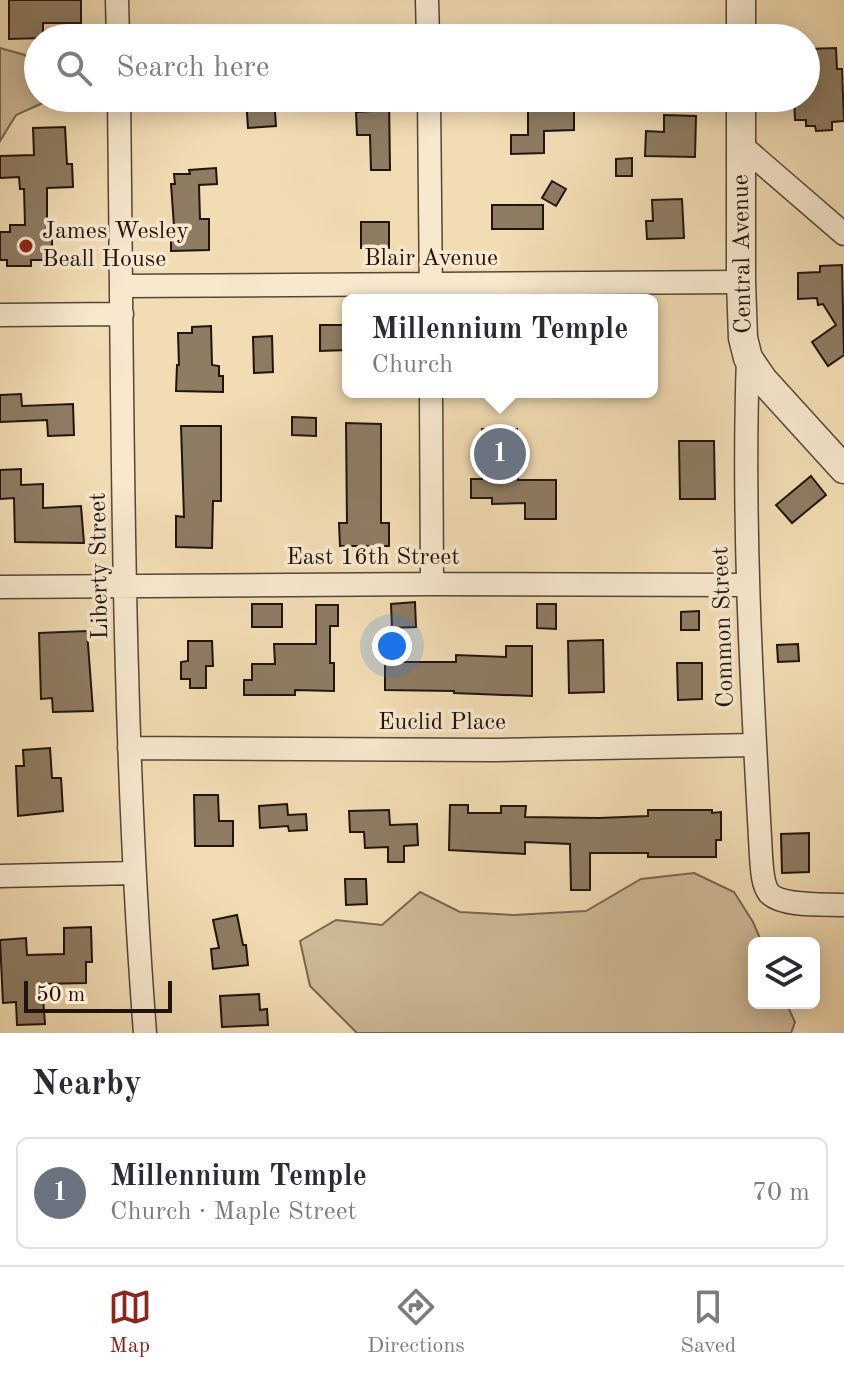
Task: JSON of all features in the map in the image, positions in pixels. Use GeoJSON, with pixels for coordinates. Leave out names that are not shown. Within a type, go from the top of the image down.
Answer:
{"type":"FeatureCollection","features":[{"type":"Feature","properties":{"kind":"street"},"geometry":{"type":"LineString","coordinates":[[117,0],[118,24]]}},
{"type":"Feature","properties":{"kind":"street"},"geometry":{"type":"LineString","coordinates":[[427,0],[428,24]]}},
{"type":"Feature","properties":{"kind":"street"},"geometry":{"type":"LineString","coordinates":[[741,0],[741,24]]}},
{"type":"Feature","properties":{"kind":"street","name":"Liberty Street"},"geometry":{"type":"LineString","coordinates":[[119,112],[129,748],[145,1033]]}},
{"type":"Feature","properties":{"kind":"street"},"geometry":{"type":"LineString","coordinates":[[429,112],[431,292]]}},
{"type":"Feature","properties":{"kind":"street","name":"Central Avenue"},"geometry":{"type":"LineString","coordinates":[[741,112],[741,282],[743,338],[748,358],[772,390],[844,469]]}},
{"type":"Feature","properties":{"kind":"street"},"geometry":{"type":"LineString","coordinates":[[741,145],[844,234]]}},
{"type":"Feature","properties":{"kind":"street","name":"Blair Avenue"},"geometry":{"type":"LineString","coordinates":[[121,286],[431,292],[741,282]]}},
{"type":"Feature","properties":{"kind":"street"},"geometry":{"type":"LineString","coordinates":[[0,315],[122,314]]}},
{"type":"Feature","properties":{"kind":"street","name":"Common Street"},"geometry":{"type":"LineString","coordinates":[[748,358],[745,444],[747,585],[761,856],[769,892],[783,901],[844,905]]}},
{"type":"Feature","properties":{"kind":"street"},"geometry":{"type":"LineString","coordinates":[[431,398],[432,584]]}},
{"type":"Feature","properties":{"kind":"street","name":"East 16th Street"},"geometry":{"type":"LineString","coordinates":[[0,587],[747,585]]}},
{"type":"Feature","properties":{"kind":"street","name":"Euclid Place"},"geometry":{"type":"LineString","coordinates":[[129,748],[494,750],[755,745]]}},
{"type":"Feature","properties":{"kind":"street"},"geometry":{"type":"LineString","coordinates":[[0,876],[134,873]]}},
{"type":"Feature","properties":{"kind":"shaded area"},"geometry":{"type":"Polygon","coordinates":[[[0,48],[24,55],[24,111],[16,115],[0,141],[0,48]]]}},
{"type":"Feature","properties":{"kind":"shaded area"},"geometry":{"type":"Polygon","coordinates":[[[694,873],[734,892],[759,937],[748,937],[748,1009],[789,1009],[795,1022],[791,1033],[357,1033],[310,986],[300,941],[336,920],[382,925],[420,892],[460,912],[514,915],[586,911],[641,879],[694,873]]]}},
{"type":"Feature","properties":{"kind":"building"},"geometry":{"type":"Polygon","coordinates":[[[9,0],[81,0],[81,23],[24,24],[24,39],[9,39],[9,0]]]}},
{"type":"Feature","properties":{"kind":"building"},"geometry":{"type":"Polygon","coordinates":[[[836,48],[837,69],[842,69],[844,121],[832,122],[832,130],[816,131],[815,126],[806,126],[806,120],[795,120],[795,112],[820,112],[820,49],[836,48]]]}},
{"type":"Feature","properties":{"kind":"building"},"geometry":{"type":"Polygon","coordinates":[[[247,112],[275,112],[276,126],[248,128],[247,112]]]}},
{"type":"Feature","properties":{"kind":"building"},"geometry":{"type":"Polygon","coordinates":[[[356,112],[389,112],[390,170],[371,170],[370,135],[357,135],[356,112]]]}},
{"type":"Feature","properties":{"kind":"building"},"geometry":{"type":"Polygon","coordinates":[[[528,112],[574,112],[574,130],[544,131],[544,153],[511,154],[511,135],[528,135],[528,112]]]}},
{"type":"Feature","properties":{"kind":"building"},"geometry":{"type":"Polygon","coordinates":[[[664,115],[696,116],[695,157],[645,156],[646,131],[664,132],[664,115]]]}},
{"type":"Feature","properties":{"kind":"building"},"geometry":{"type":"Polygon","coordinates":[[[65,127],[67,164],[72,164],[73,187],[47,188],[47,228],[52,228],[52,260],[31,260],[31,266],[7,266],[7,260],[0,260],[0,232],[10,232],[10,225],[25,225],[24,189],[20,189],[19,177],[0,178],[0,156],[34,155],[33,128],[65,127]]]}},
{"type":"Feature","properties":{"kind":"building"},"geometry":{"type":"Polygon","coordinates":[[[632,158],[632,176],[616,176],[616,159],[632,158]]]}},
{"type":"Feature","properties":{"kind":"building"},"geometry":{"type":"Polygon","coordinates":[[[216,168],[217,184],[199,185],[200,219],[209,219],[209,250],[171,251],[171,226],[174,226],[171,184],[175,184],[174,174],[216,168]]]}},
{"type":"Feature","properties":{"kind":"building"},"geometry":{"type":"Polygon","coordinates":[[[552,181],[566,189],[556,206],[542,198],[552,181]]]}},
{"type":"Feature","properties":{"kind":"building"},"geometry":{"type":"Polygon","coordinates":[[[682,199],[684,238],[647,239],[646,221],[653,221],[652,200],[682,199]]]}},
{"type":"Feature","properties":{"kind":"building"},"geometry":{"type":"Polygon","coordinates":[[[492,205],[543,205],[543,229],[492,229],[492,205]]]}},
{"type":"Feature","properties":{"kind":"building"},"geometry":{"type":"Polygon","coordinates":[[[361,222],[389,222],[389,248],[361,248],[361,222]]]}},
{"type":"Feature","properties":{"kind":"building"},"geometry":{"type":"Polygon","coordinates":[[[842,265],[844,355],[828,366],[812,342],[836,325],[823,304],[818,305],[817,298],[798,299],[798,273],[820,272],[820,266],[842,265]]]}},
{"type":"Feature","properties":{"kind":"building"},"geometry":{"type":"Polygon","coordinates":[[[320,325],[342,325],[342,350],[320,351],[320,325]]]}},
{"type":"Feature","properties":{"kind":"building"},"geometry":{"type":"Polygon","coordinates":[[[211,326],[212,365],[219,366],[219,376],[223,376],[223,392],[176,391],[178,333],[192,333],[192,327],[211,326]]]}},
{"type":"Feature","properties":{"kind":"building"},"geometry":{"type":"Polygon","coordinates":[[[272,336],[273,372],[254,373],[253,337],[272,336]]]}},
{"type":"Feature","properties":{"kind":"building"},"geometry":{"type":"Polygon","coordinates":[[[21,394],[22,406],[73,404],[74,435],[48,436],[47,420],[0,422],[0,395],[21,394]]]}},
{"type":"Feature","properties":{"kind":"building"},"geometry":{"type":"Polygon","coordinates":[[[292,417],[316,418],[316,436],[292,435],[292,417]]]}},
{"type":"Feature","properties":{"kind":"building"},"geometry":{"type":"Polygon","coordinates":[[[346,423],[381,424],[381,523],[389,523],[389,546],[340,546],[339,523],[347,523],[346,423]]]}},
{"type":"Feature","properties":{"kind":"building"},"geometry":{"type":"Polygon","coordinates":[[[181,426],[221,426],[221,501],[213,501],[212,548],[176,547],[176,516],[184,517],[181,426]]]}},
{"type":"Feature","properties":{"kind":"building"},"geometry":{"type":"Polygon","coordinates":[[[482,429],[517,429],[518,480],[556,480],[556,519],[525,519],[525,503],[492,504],[492,498],[471,498],[471,479],[482,479],[482,429]]]}},
{"type":"Feature","properties":{"kind":"building"},"geometry":{"type":"Polygon","coordinates":[[[679,441],[714,441],[715,499],[680,499],[679,441]]]}},
{"type":"Feature","properties":{"kind":"building"},"geometry":{"type":"Polygon","coordinates":[[[21,469],[21,485],[43,484],[43,508],[81,506],[84,543],[15,542],[14,498],[0,499],[0,470],[21,469]]]}},
{"type":"Feature","properties":{"kind":"building"},"geometry":{"type":"Polygon","coordinates":[[[811,476],[826,495],[792,523],[776,505],[811,476]]]}},
{"type":"Feature","properties":{"kind":"building"},"geometry":{"type":"Polygon","coordinates":[[[415,602],[416,627],[392,628],[391,604],[415,602]]]}},
{"type":"Feature","properties":{"kind":"building"},"geometry":{"type":"Polygon","coordinates":[[[252,604],[282,604],[282,627],[252,627],[252,604]]]}},
{"type":"Feature","properties":{"kind":"building"},"geometry":{"type":"Polygon","coordinates":[[[537,604],[556,604],[556,629],[537,628],[537,604]]]}},
{"type":"Feature","properties":{"kind":"building"},"geometry":{"type":"Polygon","coordinates":[[[316,605],[338,605],[338,626],[330,626],[334,691],[295,690],[295,695],[244,695],[244,680],[252,680],[252,664],[275,664],[274,644],[316,644],[316,605]]]}},
{"type":"Feature","properties":{"kind":"building"},"geometry":{"type":"Polygon","coordinates":[[[699,611],[699,630],[681,630],[681,612],[699,611]]]}},
{"type":"Feature","properties":{"kind":"building"},"geometry":{"type":"Polygon","coordinates":[[[87,631],[93,711],[53,712],[52,698],[41,699],[39,633],[87,631]]]}},
{"type":"Feature","properties":{"kind":"building"},"geometry":{"type":"Polygon","coordinates":[[[603,640],[604,692],[569,693],[568,641],[603,640]]]}},
{"type":"Feature","properties":{"kind":"building"},"geometry":{"type":"Polygon","coordinates":[[[188,641],[212,641],[213,666],[206,666],[206,688],[190,688],[190,679],[181,679],[181,662],[188,661],[188,641]]]}},
{"type":"Feature","properties":{"kind":"building"},"geometry":{"type":"Polygon","coordinates":[[[798,644],[799,661],[778,662],[777,645],[798,644]]]}},
{"type":"Feature","properties":{"kind":"building"},"geometry":{"type":"Polygon","coordinates":[[[506,646],[532,646],[532,696],[385,690],[385,662],[456,662],[456,655],[506,657],[506,646]]]}},
{"type":"Feature","properties":{"kind":"building"},"geometry":{"type":"Polygon","coordinates":[[[677,663],[702,663],[702,699],[678,700],[677,663]]]}},
{"type":"Feature","properties":{"kind":"building"},"geometry":{"type":"Polygon","coordinates":[[[50,748],[52,778],[61,778],[63,811],[18,816],[16,766],[24,766],[23,750],[50,748]]]}},
{"type":"Feature","properties":{"kind":"building"},"geometry":{"type":"Polygon","coordinates":[[[194,795],[218,795],[219,821],[233,821],[233,846],[195,846],[194,795]]]}},
{"type":"Feature","properties":{"kind":"building"},"geometry":{"type":"Polygon","coordinates":[[[287,804],[288,815],[306,814],[307,830],[289,831],[288,826],[260,828],[259,806],[287,804]]]}},
{"type":"Feature","properties":{"kind":"building"},"geometry":{"type":"Polygon","coordinates":[[[450,805],[468,805],[468,813],[501,813],[501,806],[526,806],[525,817],[599,818],[648,816],[648,810],[712,810],[712,813],[721,812],[721,840],[716,840],[716,857],[590,853],[590,890],[571,890],[570,844],[525,842],[525,854],[449,850],[450,805]]]}},
{"type":"Feature","properties":{"kind":"building"},"geometry":{"type":"Polygon","coordinates":[[[389,810],[390,825],[417,824],[418,845],[404,846],[404,862],[388,862],[388,847],[365,848],[364,832],[350,832],[349,811],[389,810]]]}},
{"type":"Feature","properties":{"kind":"building"},"geometry":{"type":"Polygon","coordinates":[[[809,833],[809,872],[782,873],[781,834],[809,833]]]}},
{"type":"Feature","properties":{"kind":"building"},"geometry":{"type":"Polygon","coordinates":[[[345,879],[366,879],[367,904],[346,905],[345,879]]]}},
{"type":"Feature","properties":{"kind":"building"},"geometry":{"type":"Polygon","coordinates":[[[237,915],[248,965],[213,969],[211,949],[219,948],[213,920],[237,915]]]}},
{"type":"Feature","properties":{"kind":"building"},"geometry":{"type":"Polygon","coordinates":[[[91,927],[92,962],[86,962],[86,983],[42,984],[45,1024],[17,1025],[16,1002],[3,1003],[0,940],[26,938],[27,955],[64,954],[64,928],[91,927]]]}},
{"type":"Feature","properties":{"kind":"building"},"geometry":{"type":"Polygon","coordinates":[[[259,994],[260,1010],[267,1009],[268,1025],[222,1027],[220,996],[259,994]]]}},
{"type":"Feature","properties":{"kind":"place","name":"James Wesley Beall House"},"geometry":{"type":"Point","coordinates":[26,246]}},
{"type":"Feature","properties":{"kind":"place","name":"Millennium Temple"},"geometry":{"type":"Point","coordinates":[500,454]}}]}
